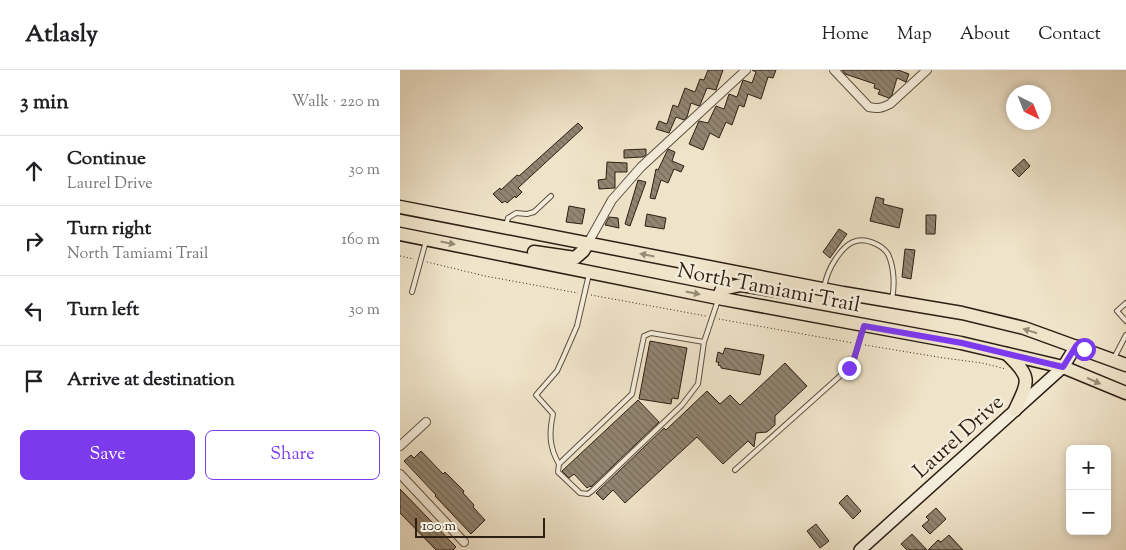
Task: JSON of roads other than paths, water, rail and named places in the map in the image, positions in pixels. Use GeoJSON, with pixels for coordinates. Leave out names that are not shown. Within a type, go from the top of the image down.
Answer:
{"type":"FeatureCollection","features":[{"type":"Feature","properties":{"kind":"main road","name":"North Tamiami Trail"},"geometry":{"type":"LineString","coordinates":[[400,207],[824,291],[971,315],[1024,328],[1126,365]]}},
{"type":"Feature","properties":{"kind":"main road","name":"North Tamiami Trail"},"geometry":{"type":"LineString","coordinates":[[400,234],[718,298],[962,343],[1063,367],[1126,393]]}},
{"type":"Feature","properties":{"kind":"main road"},"geometry":{"type":"LineString","coordinates":[[489,252],[512,249],[575,258],[588,243]]}},
{"type":"Feature","properties":{"kind":"main road"},"geometry":{"type":"LineString","coordinates":[[718,298],[722,289],[741,285],[779,291],[824,291]]}},
{"type":"Feature","properties":{"kind":"main road"},"geometry":{"type":"LineString","coordinates":[[1007,354],[1022,368],[1026,380],[1025,388],[1015,410]]}},
{"type":"Feature","properties":{"kind":"street"},"geometry":{"type":"LineString","coordinates":[[588,243],[612,200],[640,167],[746,70]]}},
{"type":"Feature","properties":{"kind":"street"},"geometry":{"type":"LineString","coordinates":[[837,71],[869,107],[876,109],[890,104],[927,70]]}},
{"type":"Feature","properties":{"kind":"street","name":"Laurel Drive"},"geometry":{"type":"LineString","coordinates":[[860,550],[1063,367],[1076,346]]}},
{"type":"Feature","properties":{"kind":"street"},"geometry":{"type":"LineString","coordinates":[[400,446],[426,422]]}},
{"type":"Feature","properties":{"kind":"street"},"geometry":{"type":"LineString","coordinates":[[400,474],[464,542]]}},
{"type":"Feature","properties":{"kind":"lane"},"geometry":{"type":"LineString","coordinates":[[505,228],[508,218],[512,215],[534,212],[551,196]]}},
{"type":"Feature","properties":{"kind":"lane"},"geometry":{"type":"LineString","coordinates":[[412,292],[427,239]]}},
{"type":"Feature","properties":{"kind":"lane"},"geometry":{"type":"LineString","coordinates":[[824,291],[829,269],[847,244],[859,240],[868,241],[884,248],[888,254],[895,285],[892,301]]}},
{"type":"Feature","properties":{"kind":"lane"},"geometry":{"type":"LineString","coordinates":[[590,272],[577,326],[563,358],[557,371],[536,395],[553,414],[549,434],[553,454],[559,464],[558,472],[580,493],[588,494],[592,491],[682,405],[698,384],[704,342],[718,298]]}},
{"type":"Feature","properties":{"kind":"lane"},"geometry":{"type":"LineString","coordinates":[[1126,303],[1117,311],[1126,321]]}},
{"type":"Feature","properties":{"kind":"lane"},"geometry":{"type":"LineString","coordinates":[[735,470],[849,368],[854,359],[864,326]]}},
{"type":"Feature","properties":{"kind":"lane"},"geometry":{"type":"LineString","coordinates":[[559,464],[632,394],[643,341],[647,334],[651,333],[704,342]]}},
{"type":"Feature","properties":{"kind":"lane"},"geometry":{"type":"LineString","coordinates":[[1113,360],[1126,335]]}}]}
